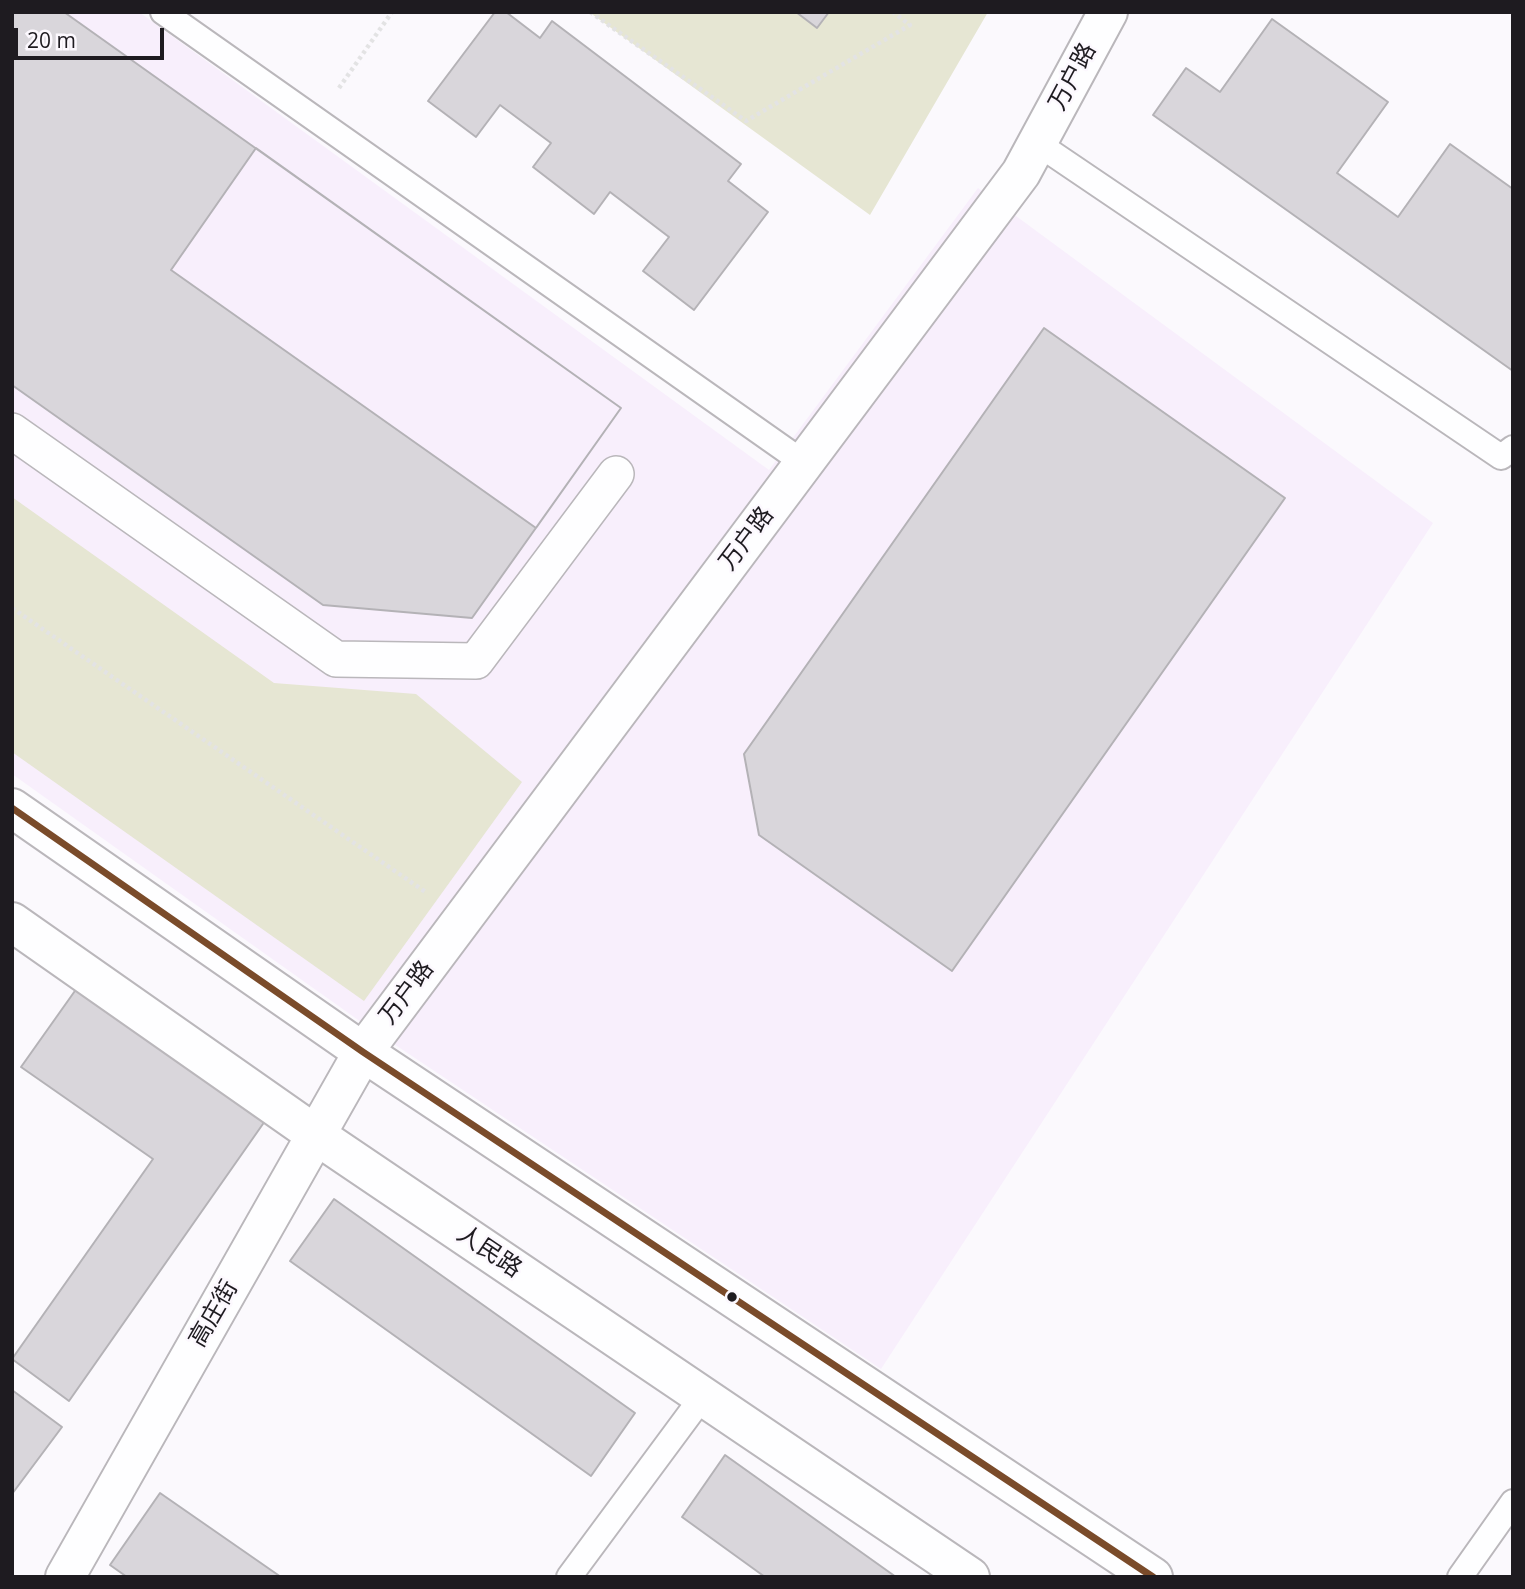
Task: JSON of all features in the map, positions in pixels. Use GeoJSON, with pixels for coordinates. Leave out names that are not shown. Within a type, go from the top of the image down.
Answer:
{"type":"FeatureCollection","features":[{"type":"Feature","properties":{"kind":"main road","name":"万户路"},"geometry":{"type":"LineString","coordinates":[[363,1052],[1021,173],[1108,12]]}},
{"type":"Feature","properties":{"kind":"main road"},"geometry":{"type":"LineString","coordinates":[[12,808],[363,1052],[1153,1577]]}},
{"type":"Feature","properties":{"kind":"main road","name":"人民路"},"geometry":{"type":"LineString","coordinates":[[12,922],[316,1135],[970,1577]]}},
{"type":"Feature","properties":{"kind":"main road","name":"高庄街"},"geometry":{"type":"LineString","coordinates":[[65,1577],[363,1052]]}},
{"type":"Feature","properties":{"kind":"street"},"geometry":{"type":"LineString","coordinates":[[12,431],[336,659],[477,661],[616,474]]}},
{"type":"Feature","properties":{"kind":"lane"},"geometry":{"type":"LineString","coordinates":[[163,12],[804,463]]}},
{"type":"Feature","properties":{"kind":"lane"},"geometry":{"type":"LineString","coordinates":[[1037,143],[1501,457],[1513,448]]}},
{"type":"Feature","properties":{"kind":"lane"},"geometry":{"type":"LineString","coordinates":[[569,1577],[703,1396]]}},
{"type":"Feature","properties":{"kind":"lane"},"geometry":{"type":"LineString","coordinates":[[1460,1577],[1513,1502]]}},
{"type":"Feature","properties":{"kind":"path"},"geometry":{"type":"LineString","coordinates":[[316,120],[392,12]]}},
{"type":"Feature","properties":{"kind":"path"},"geometry":{"type":"LineString","coordinates":[[590,12],[746,121],[910,25],[893,12]]}},
{"type":"Feature","properties":{"kind":"path"},"geometry":{"type":"LineString","coordinates":[[12,608],[463,918]]}},
{"type":"Feature","properties":{"kind":"shaded area"},"geometry":{"type":"Polygon","coordinates":[[[12,12],[139,12],[769,470],[978,188],[1433,523],[881,1369],[361,1022],[12,774],[12,12]]]}},
{"type":"Feature","properties":{"kind":"green space"},"geometry":{"type":"Polygon","coordinates":[[[589,12],[988,12],[870,215],[589,12]]]}},
{"type":"Feature","properties":{"kind":"green space"},"geometry":{"type":"Polygon","coordinates":[[[12,497],[274,683],[416,694],[522,782],[364,1001],[12,752],[12,497]]]}},
{"type":"Feature","properties":{"kind":"building"},"geometry":{"type":"Polygon","coordinates":[[[12,12],[64,12],[621,408],[472,618],[323,605],[12,385],[12,12]]]}},
{"type":"Feature","properties":{"kind":"building"},"geometry":{"type":"Polygon","coordinates":[[[495,12],[506,12],[540,38],[552,21],[741,164],[728,181],[768,212],[694,310],[643,271],[669,237],[610,192],[594,214],[533,167],[551,143],[500,105],[476,137],[428,101],[495,12]]]}},
{"type":"Feature","properties":{"kind":"building"},"geometry":{"type":"Polygon","coordinates":[[[796,12],[829,12],[817,28],[796,12]]]}},
{"type":"Feature","properties":{"kind":"building"},"geometry":{"type":"Polygon","coordinates":[[[1272,19],[1388,102],[1337,173],[1398,217],[1450,144],[1513,189],[1513,371],[1153,115],[1186,68],[1220,92],[1272,19]]]}},
{"type":"Feature","properties":{"kind":"building"},"geometry":{"type":"Polygon","coordinates":[[[256,148],[621,408],[536,528],[171,270],[256,148]]]}},
{"type":"Feature","properties":{"kind":"building"},"geometry":{"type":"Polygon","coordinates":[[[1044,328],[1285,498],[952,971],[759,835],[744,754],[1044,328]]]}},
{"type":"Feature","properties":{"kind":"building"},"geometry":{"type":"Polygon","coordinates":[[[77,988],[265,1121],[69,1401],[12,1359],[153,1159],[21,1067],[77,988]]]}},
{"type":"Feature","properties":{"kind":"building"},"geometry":{"type":"Polygon","coordinates":[[[334,1199],[635,1413],[591,1476],[290,1261],[334,1199]]]}},
{"type":"Feature","properties":{"kind":"building"},"geometry":{"type":"Polygon","coordinates":[[[12,1390],[62,1427],[12,1494],[12,1390]]]}},
{"type":"Feature","properties":{"kind":"building"},"geometry":{"type":"Polygon","coordinates":[[[725,1455],[896,1577],[765,1577],[682,1517],[725,1455]]]}},
{"type":"Feature","properties":{"kind":"building"},"geometry":{"type":"Polygon","coordinates":[[[160,1493],[281,1577],[127,1577],[110,1565],[160,1493]]]}},
{"type":"Feature","properties":{"kind":"transit line"},"geometry":{"type":"LineString","coordinates":[[12,808],[363,1052],[1153,1577]]}}]}
